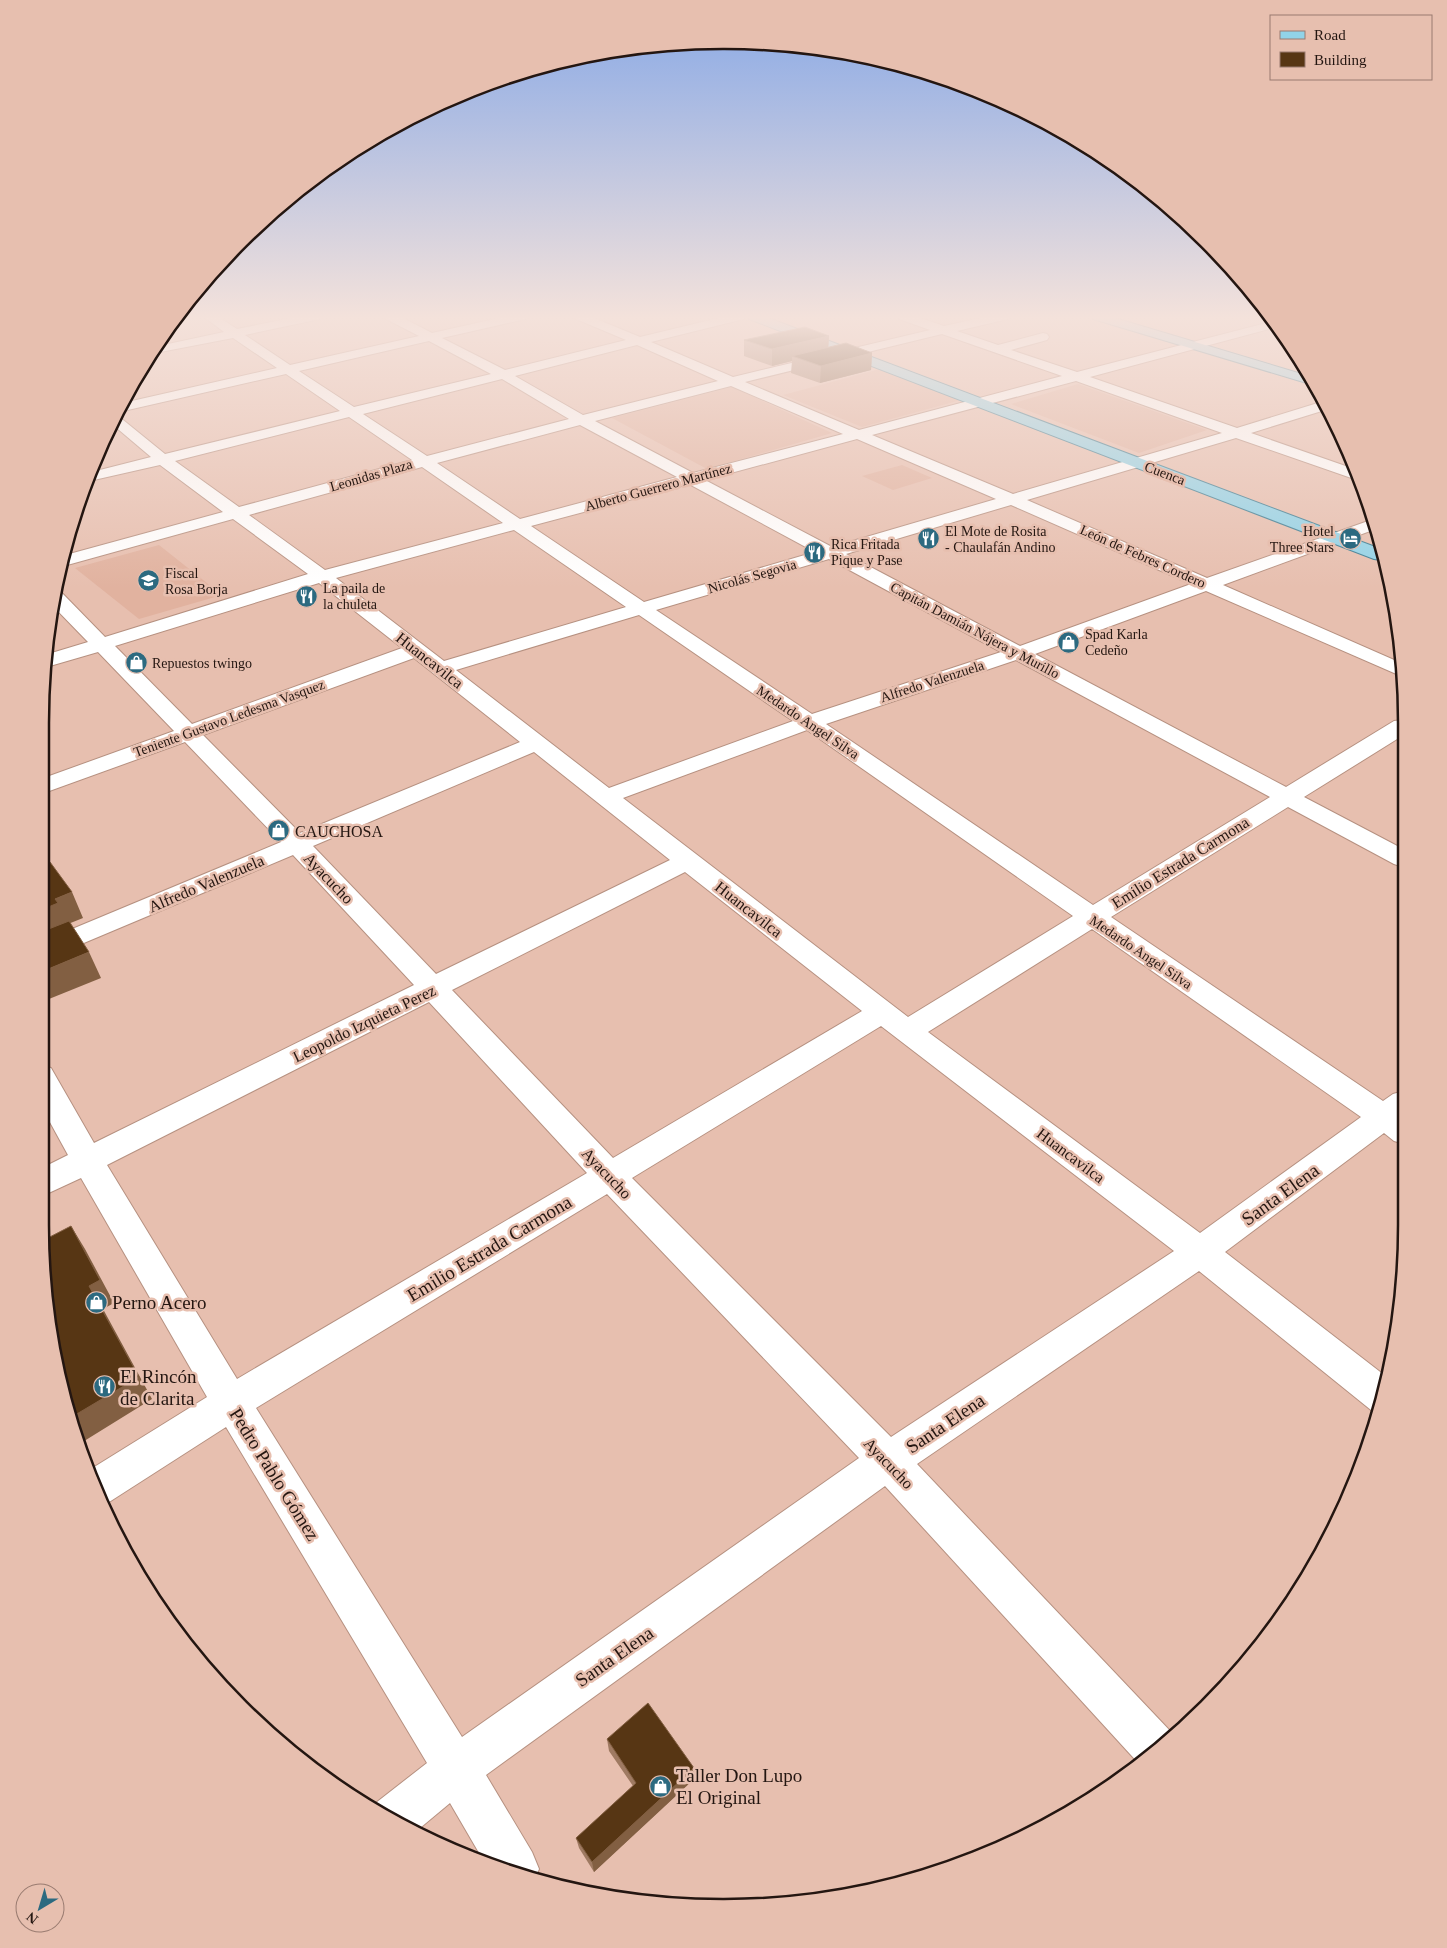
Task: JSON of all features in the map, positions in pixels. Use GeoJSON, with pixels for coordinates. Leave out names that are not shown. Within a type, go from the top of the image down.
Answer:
{"type":"FeatureCollection","features":[{"type":"Feature","properties":{"kind":"main road","name":"Cuenca"},"geometry":{"type":"LineString","coordinates":[[993,407],[1376,554]]}},
{"type":"Feature","properties":{"kind":"street","name":"Medardo Angel Silva"},"geometry":{"type":"LineString","coordinates":[[344,407],[809,722],[1091,918],[1398,1118]]}},
{"type":"Feature","properties":{"kind":"street"},"geometry":{"type":"LineString","coordinates":[[96,476],[373,407]]}},
{"type":"Feature","properties":{"kind":"street","name":"Capitán Damián Nájera y Murillo"},"geometry":{"type":"LineString","coordinates":[[558,407],[1019,652],[1398,857]]}},
{"type":"Feature","properties":{"kind":"street","name":"Leonidas Plaza"},"geometry":{"type":"LineString","coordinates":[[70,560],[423,460],[631,407]]}},
{"type":"Feature","properties":{"kind":"street","name":"León de Febres Cordero"},"geometry":{"type":"LineString","coordinates":[[792,407],[1011,499],[1396,668]]}},
{"type":"Feature","properties":{"kind":"street","name":"Alberto Guerrero Martínez"},"geometry":{"type":"LineString","coordinates":[[52,659],[322,576],[961,407]]}},
{"type":"Feature","properties":{"kind":"street"},"geometry":{"type":"LineString","coordinates":[[1164,407],[1350,473]]}},
{"type":"Feature","properties":{"kind":"street","name":"Nicolás Segovia"},"geometry":{"type":"LineString","coordinates":[[440,668],[1319,407]]}},
{"type":"Feature","properties":{"kind":"street","name":"Huancavilca"},"geometry":{"type":"LineString","coordinates":[[119,423],[162,459],[322,576],[418,650],[894,1022],[1200,1252],[1377,1392]]}},
{"type":"Feature","properties":{"kind":"street","name":"Alfredo Valenzuela"},"geometry":{"type":"LineString","coordinates":[[605,797],[809,722],[1019,652],[1368,526]]}},
{"type":"Feature","properties":{"kind":"street","name":"Ayacucho"},"geometry":{"type":"LineString","coordinates":[[60,603],[298,845],[435,988],[610,1176],[888,1461],[1152,1745]]}},
{"type":"Feature","properties":{"kind":"street","name":"Teniente Gustavo Ledesma Vasquez"},"geometry":{"type":"LineString","coordinates":[[49,784],[418,650]]}},
{"type":"Feature","properties":{"kind":"street","name":"Emilio Estrada Carmona"},"geometry":{"type":"LineString","coordinates":[[101,1486],[231,1404],[610,1176],[1091,918],[1398,728]]}},
{"type":"Feature","properties":{"kind":"street","name":"Alfredo Valenzuela"},"geometry":{"type":"LineString","coordinates":[[49,949],[536,743]]}},
{"type":"Feature","properties":{"kind":"street","name":"Leopoldo Izquieta Perez"},"geometry":{"type":"LineString","coordinates":[[49,1179],[687,861]]}},
{"type":"Feature","properties":{"kind":"street","name":"Pedro Pablo Gómez"},"geometry":{"type":"LineString","coordinates":[[49,1092],[86,1160],[231,1404],[457,1768],[513,1865]]}},
{"type":"Feature","properties":{"kind":"street","name":"Santa Elena"},"geometry":{"type":"LineString","coordinates":[[398,1816],[457,1768],[888,1461],[1398,1118]]}},
{"type":"Feature","properties":{"kind":"shaded area"},"geometry":{"type":"Polygon","coordinates":[[[655,407],[775,407],[832,433],[707,469],[612,418],[655,407]]]}},
{"type":"Feature","properties":{"kind":"shaded area"},"geometry":{"type":"Polygon","coordinates":[[[812,407],[936,407],[862,427],[812,407]]]}},
{"type":"Feature","properties":{"kind":"shaded area"},"geometry":{"type":"Polygon","coordinates":[[[1019,407],[1142,407],[1207,430],[1139,453],[1019,407]]]}},
{"type":"Feature","properties":{"kind":"shaded area"},"geometry":{"type":"Polygon","coordinates":[[[902,465],[932,478],[893,490],[862,476],[902,465]]]}},
{"type":"Feature","properties":{"kind":"shaded area","name":"Fiscal Rosa Borja"},"geometry":{"type":"Polygon","coordinates":[[[159,545],[222,595],[139,619],[75,568],[159,545]]]}},
{"type":"Feature","properties":{"kind":"building"},"geometry":{"type":"Polygon","coordinates":[[[49,862],[72,892],[55,899],[58,903],[49,907],[49,862]]]}},
{"type":"Feature","properties":{"kind":"building"},"geometry":{"type":"Polygon","coordinates":[[[69,921],[89,952],[49,969],[49,929],[69,921]]]}},
{"type":"Feature","properties":{"kind":"building"},"geometry":{"type":"Polygon","coordinates":[[[71,1226],[100,1280],[89,1286],[139,1377],[77,1414],[62,1356],[55,1313],[50,1269],[49,1237],[71,1226]]]}},
{"type":"Feature","properties":{"kind":"building","name":"Taller Don Lupo El Original"},"geometry":{"type":"Polygon","coordinates":[[[648,1703],[694,1768],[592,1862],[576,1838],[636,1783],[607,1739],[648,1703]]]}},
{"type":"Feature","properties":{"kind":"place","name":"El Mote de Rosita - Chaulafán Andino"},"geometry":{"type":"Point","coordinates":[929,539]}},
{"type":"Feature","properties":{"kind":"place","name":"Hotel Three Stars"},"geometry":{"type":"Point","coordinates":[1350,539]}},
{"type":"Feature","properties":{"kind":"place","name":"Rica Fritada Pique y Pase"},"geometry":{"type":"Point","coordinates":[815,552]}},
{"type":"Feature","properties":{"kind":"place","name":"Fiscal Rosa Borja"},"geometry":{"type":"Point","coordinates":[149,581]}},
{"type":"Feature","properties":{"kind":"place","name":"La paila de la chuleta"},"geometry":{"type":"Point","coordinates":[307,596]}},
{"type":"Feature","properties":{"kind":"place","name":"Spad Karla Cedeño"},"geometry":{"type":"Point","coordinates":[1069,642]}},
{"type":"Feature","properties":{"kind":"place","name":"Repuestos twingo"},"geometry":{"type":"Point","coordinates":[136,663]}},
{"type":"Feature","properties":{"kind":"place","name":"CAUCHOSA"},"geometry":{"type":"Point","coordinates":[279,831]}},
{"type":"Feature","properties":{"kind":"place","name":"Perno Acero"},"geometry":{"type":"Point","coordinates":[96,1302]}},
{"type":"Feature","properties":{"kind":"place","name":"El Rincón de Clarita"},"geometry":{"type":"Point","coordinates":[104,1387]}},
{"type":"Feature","properties":{"kind":"place","name":"Taller Don Lupo El Original"},"geometry":{"type":"Point","coordinates":[660,1786]}}]}
